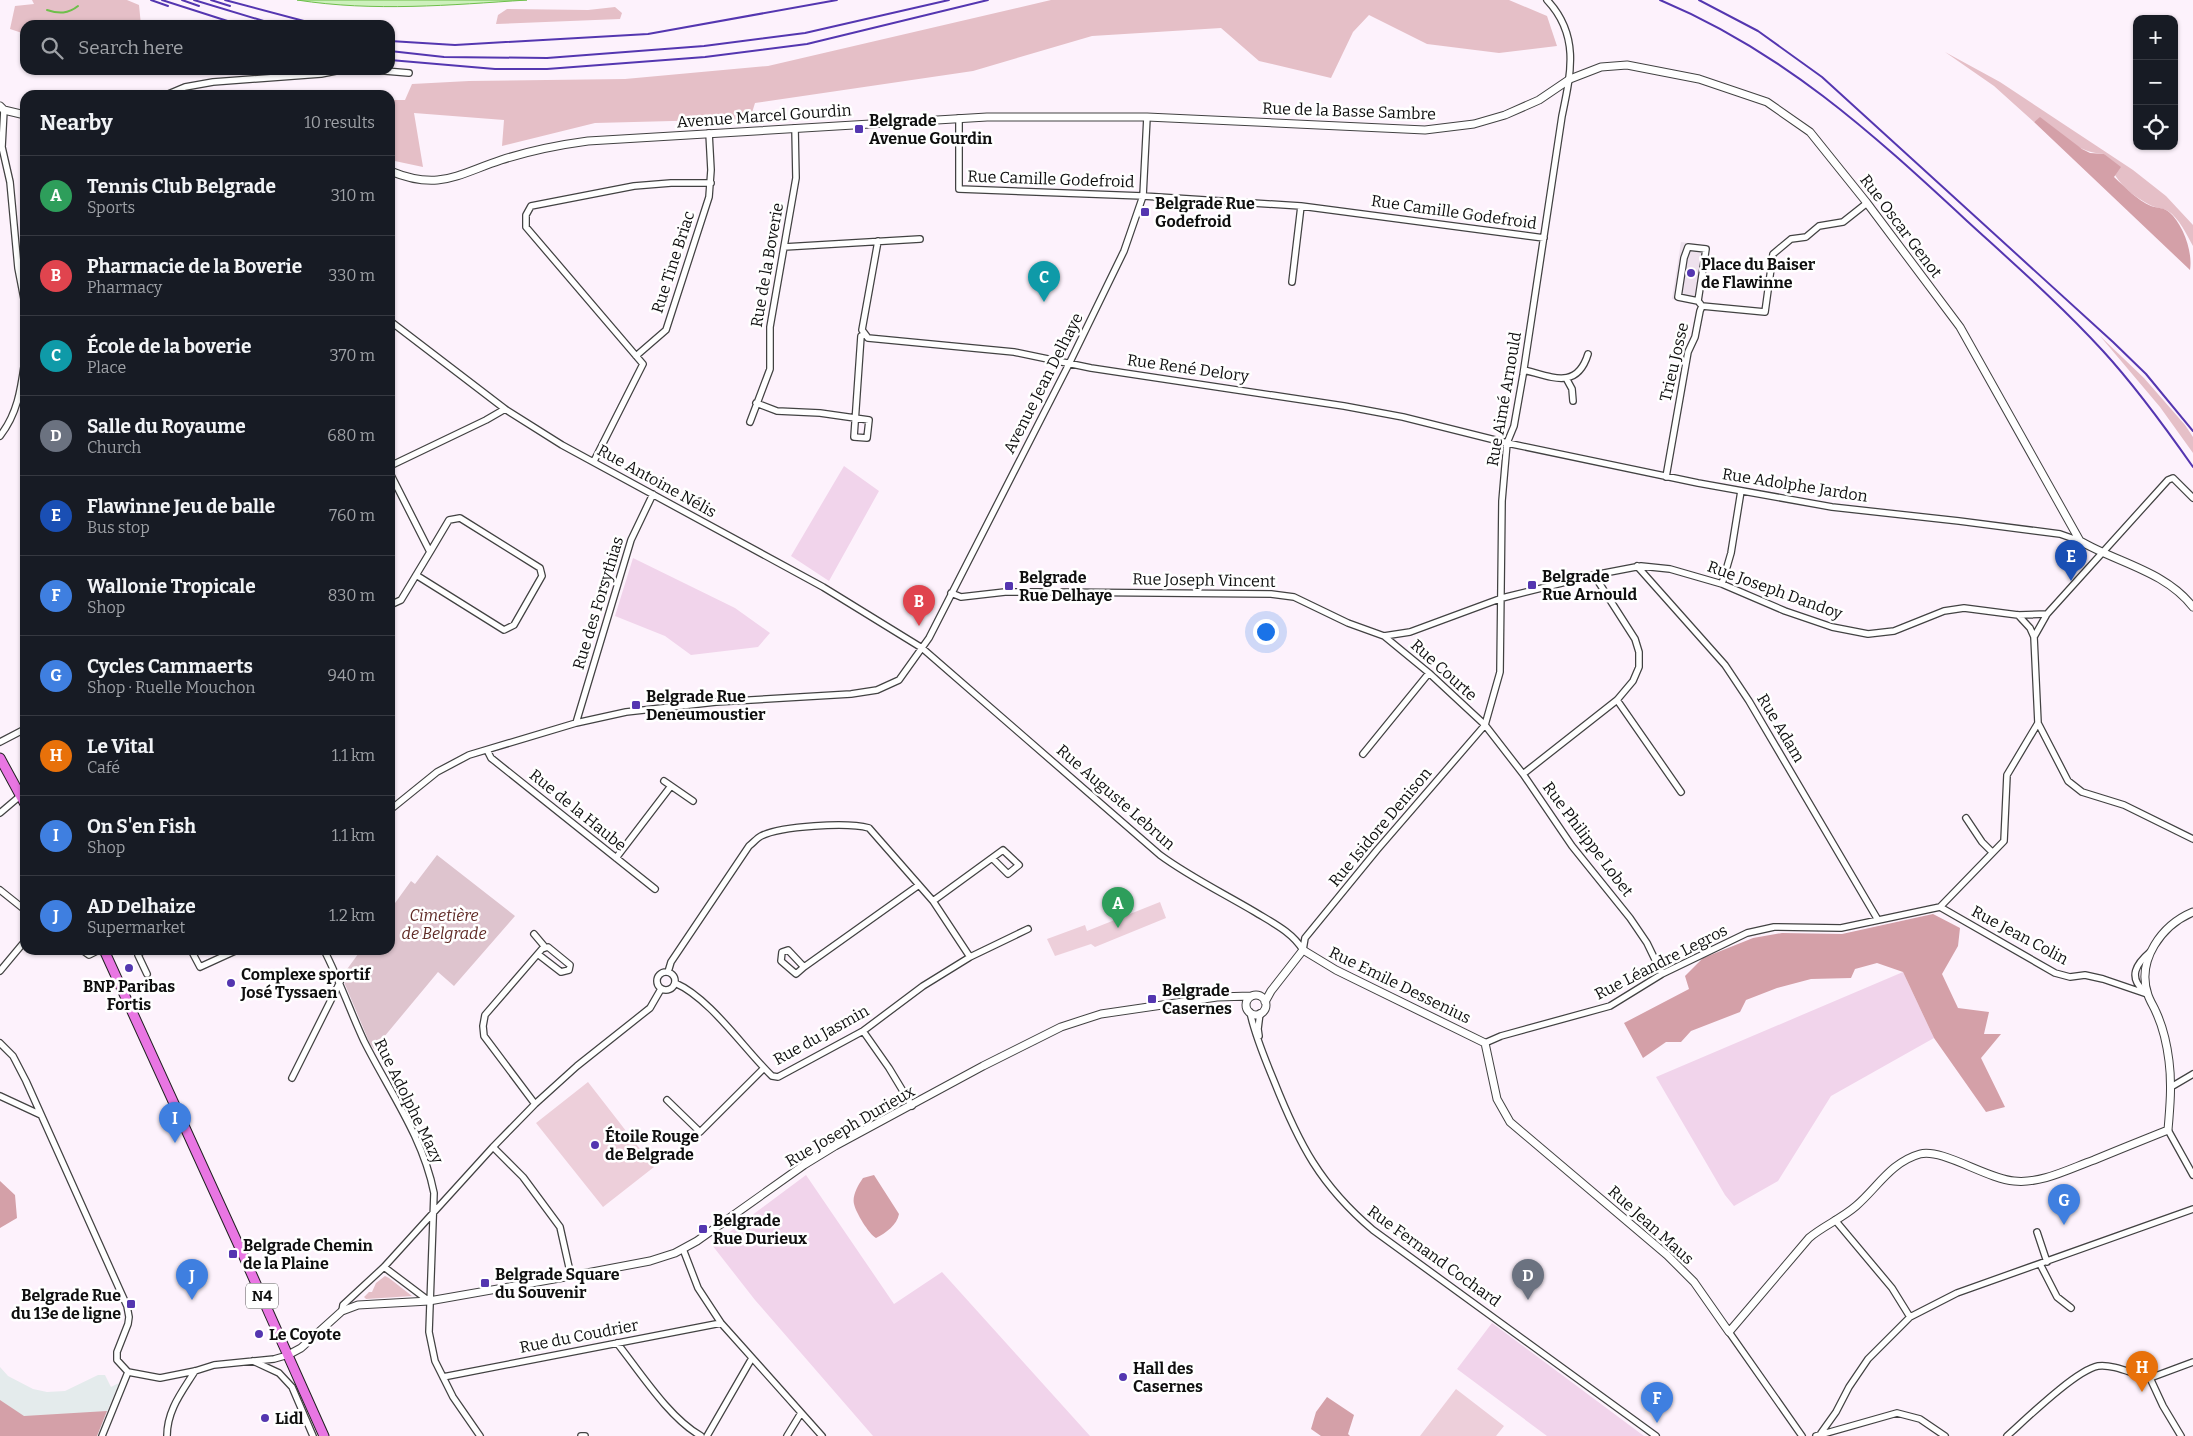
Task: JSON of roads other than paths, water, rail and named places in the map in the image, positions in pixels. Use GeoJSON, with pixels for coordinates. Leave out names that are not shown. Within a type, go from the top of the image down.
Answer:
{"type":"FeatureCollection","features":[{"type":"Feature","properties":{"kind":"main road"},"geometry":{"type":"LineString","coordinates":[[0,758],[20,795]]}},
{"type":"Feature","properties":{"kind":"main road","name":"N4"},"geometry":{"type":"LineString","coordinates":[[106,955],[324,1436]]}},
{"type":"Feature","properties":{"kind":"street","name":"Rue Aimé Arnould"},"geometry":{"type":"LineString","coordinates":[[1485,725],[1500,672],[1502,501],[1507,443],[1514,426],[1524,370],[1562,116],[1570,79],[1570,43],[1566,27],[1556,10],[1547,0]]}},
{"type":"Feature","properties":{"kind":"street","name":"Rue Oscar Genot"},"geometry":{"type":"LineString","coordinates":[[1570,79],[1601,67],[1627,65],[1699,79],[1767,102],[1810,132],[1867,203],[1960,327],[2080,541]]}},
{"type":"Feature","properties":{"kind":"street"},"geometry":{"type":"LineString","coordinates":[[395,72],[409,73]]}},
{"type":"Feature","properties":{"kind":"street"},"geometry":{"type":"LineString","coordinates":[[181,90],[199,84],[309,75]]}},
{"type":"Feature","properties":{"kind":"street","name":"Rue de la Basse Sambre"},"geometry":{"type":"LineString","coordinates":[[1147,117],[1425,130],[1474,124],[1505,115],[1539,100],[1570,79]]}},
{"type":"Feature","properties":{"kind":"street"},"geometry":{"type":"LineString","coordinates":[[20,113],[2,108],[2,147],[10,182],[20,278]]}},
{"type":"Feature","properties":{"kind":"street","name":"Avenue Marcel Gourdin"},"geometry":{"type":"LineString","coordinates":[[395,173],[417,180],[446,180],[465,175],[515,156],[565,144],[709,133],[959,118],[1147,117]]}},
{"type":"Feature","properties":{"kind":"street","name":"Avenue Jean Delhaye"},"geometry":{"type":"LineString","coordinates":[[395,806],[437,772],[469,756],[576,723],[626,712],[716,702],[851,694],[878,690],[899,680],[922,648],[951,593],[1069,364],[1124,251],[1143,196],[1147,117]]}},
{"type":"Feature","properties":{"kind":"street","name":"Rue Camille Godefroid"},"geometry":{"type":"LineString","coordinates":[[959,118],[959,190],[1143,196],[1301,206],[1544,238]]}},
{"type":"Feature","properties":{"kind":"street","name":"Rue de la Boverie"},"geometry":{"type":"LineString","coordinates":[[750,422],[770,369],[770,327],[796,178],[795,128]]}},
{"type":"Feature","properties":{"kind":"street","name":"Rue Tine Briac"},"geometry":{"type":"LineString","coordinates":[[636,356],[666,330],[709,197],[711,183],[709,133]]}},
{"type":"Feature","properties":{"kind":"street"},"geometry":{"type":"LineString","coordinates":[[594,461],[642,364],[526,227],[526,215],[531,206],[634,186],[671,183],[711,183]]}},
{"type":"Feature","properties":{"kind":"street","name":"Trieu Josse"},"geometry":{"type":"LineString","coordinates":[[1666,477],[1688,352],[1695,337],[1700,304],[1765,312],[1773,254],[1791,239],[1806,237],[1819,226],[1843,222],[1867,203]]}},
{"type":"Feature","properties":{"kind":"street"},"geometry":{"type":"LineString","coordinates":[[1292,282],[1301,206]]}},
{"type":"Feature","properties":{"kind":"street"},"geometry":{"type":"LineString","coordinates":[[784,248],[920,239]]}},
{"type":"Feature","properties":{"kind":"street"},"geometry":{"type":"LineString","coordinates":[[756,403],[777,411],[820,413],[856,419],[861,336],[865,334],[862,330],[878,241]]}},
{"type":"Feature","properties":{"kind":"street"},"geometry":{"type":"LineString","coordinates":[[1688,247],[1706,249],[1700,304],[1678,297],[1688,247]]}},
{"type":"Feature","properties":{"kind":"street","name":"Rue Antoine Nélis"},"geometry":{"type":"LineString","coordinates":[[395,325],[505,409],[562,445],[823,587],[922,648]]}},
{"type":"Feature","properties":{"kind":"street","name":"Rue René Delory"},"geometry":{"type":"LineString","coordinates":[[865,334],[868,338],[1014,352],[1069,364],[1344,406],[1403,417],[1507,443]]}},
{"type":"Feature","properties":{"kind":"street"},"geometry":{"type":"LineString","coordinates":[[1524,370],[1563,379],[1574,376],[1584,368],[1588,354]]}},
{"type":"Feature","properties":{"kind":"street"},"geometry":{"type":"LineString","coordinates":[[1566,378],[1572,389],[1573,401]]}},
{"type":"Feature","properties":{"kind":"street"},"geometry":{"type":"LineString","coordinates":[[0,436],[9,424],[20,392]]}},
{"type":"Feature","properties":{"kind":"street"},"geometry":{"type":"LineString","coordinates":[[395,464],[505,409]]}},
{"type":"Feature","properties":{"kind":"street","name":"Rue Adolphe Jardon"},"geometry":{"type":"LineString","coordinates":[[1507,443],[1666,477],[1832,507],[1959,520],[2060,534],[2080,541]]}},
{"type":"Feature","properties":{"kind":"street"},"geometry":{"type":"LineString","coordinates":[[2034,637],[2047,614],[2168,480],[2173,478],[2193,498]]}},
{"type":"Feature","properties":{"kind":"street"},"geometry":{"type":"LineString","coordinates":[[395,483],[430,552]]}},
{"type":"Feature","properties":{"kind":"street"},"geometry":{"type":"LineString","coordinates":[[1722,584],[1731,553],[1741,491]]}},
{"type":"Feature","properties":{"kind":"street","name":"Rue des Forsythias"},"geometry":{"type":"LineString","coordinates":[[576,723],[631,540],[653,494]]}},
{"type":"Feature","properties":{"kind":"street"},"geometry":{"type":"LineString","coordinates":[[395,603],[401,600],[416,575],[430,552],[449,520],[460,518],[540,568],[542,576],[514,625],[504,630],[416,575]]}},
{"type":"Feature","properties":{"kind":"street"},"geometry":{"type":"LineString","coordinates":[[2080,541],[2102,554],[2160,577],[2180,592],[2193,608]]}},
{"type":"Feature","properties":{"kind":"street","name":"Rue Joseph Dandoy"},"geometry":{"type":"LineString","coordinates":[[1502,598],[1637,566],[1670,569],[1722,584],[1785,611],[1832,627],[1868,634],[1894,631],[1944,611],[1964,608],[2018,615],[2047,614]]}},
{"type":"Feature","properties":{"kind":"street","name":"Rue Adam"},"geometry":{"type":"LineString","coordinates":[[1637,566],[1725,665],[1749,701],[1878,920]]}},
{"type":"Feature","properties":{"kind":"street"},"geometry":{"type":"LineString","coordinates":[[1522,774],[1617,700],[1633,681],[1639,667],[1639,652],[1635,639],[1594,575]]}},
{"type":"Feature","properties":{"kind":"street","name":"Rue Joseph Vincent"},"geometry":{"type":"LineString","coordinates":[[951,593],[961,597],[1004,592],[1270,594],[1294,598],[1348,623],[1384,636],[1410,632],[1502,598]]}},
{"type":"Feature","properties":{"kind":"street"},"geometry":{"type":"LineString","coordinates":[[2018,615],[2030,628],[2034,637],[2038,723],[2068,782],[2082,792],[2124,805],[2193,839]]}},
{"type":"Feature","properties":{"kind":"street","name":"Rue Courte"},"geometry":{"type":"LineString","coordinates":[[1384,636],[1429,673],[1485,725]]}},
{"type":"Feature","properties":{"kind":"street","name":"Rue Auguste Lebrun"},"geometry":{"type":"LineString","coordinates":[[922,648],[1160,855],[1196,879],[1276,925],[1297,940],[1303,950]]}},
{"type":"Feature","properties":{"kind":"street"},"geometry":{"type":"LineString","coordinates":[[1363,754],[1429,673]]}},
{"type":"Feature","properties":{"kind":"street"},"geometry":{"type":"LineString","coordinates":[[1617,700],[1681,792]]}},
{"type":"Feature","properties":{"kind":"street"},"geometry":{"type":"LineString","coordinates":[[1940,907],[2004,841],[2006,775],[2038,723]]}},
{"type":"Feature","properties":{"kind":"street","name":"Rue Philippe Lobet"},"geometry":{"type":"LineString","coordinates":[[1485,725],[1572,846],[1647,943],[1662,974]]}},
{"type":"Feature","properties":{"kind":"street","name":"Rue Isidore Denison"},"geometry":{"type":"LineString","coordinates":[[1303,950],[1305,938],[1377,850],[1485,725]]}},
{"type":"Feature","properties":{"kind":"street"},"geometry":{"type":"LineString","coordinates":[[0,742],[20,732]]}},
{"type":"Feature","properties":{"kind":"street","name":"Rue de la Haube"},"geometry":{"type":"LineString","coordinates":[[488,750],[491,758],[655,889]]}},
{"type":"Feature","properties":{"kind":"street"},"geometry":{"type":"LineString","coordinates":[[664,781],[693,802]]}},
{"type":"Feature","properties":{"kind":"street"},"geometry":{"type":"LineString","coordinates":[[616,858],[671,786]]}},
{"type":"Feature","properties":{"kind":"street"},"geometry":{"type":"LineString","coordinates":[[0,813],[20,802]]}},
{"type":"Feature","properties":{"kind":"street"},"geometry":{"type":"LineString","coordinates":[[1966,818],[1982,842],[1992,852]]}},
{"type":"Feature","properties":{"kind":"street"},"geometry":{"type":"LineString","coordinates":[[675,983],[670,990],[661,989],[657,984],[657,977],[662,972],[668,972],[671,962],[749,846],[759,837],[773,831],[856,825],[869,828],[932,901],[970,957]]}},
{"type":"Feature","properties":{"kind":"street"},"geometry":{"type":"LineString","coordinates":[[932,901],[1003,850],[1019,865],[1008,874],[992,858]]}},
{"type":"Feature","properties":{"kind":"street"},"geometry":{"type":"LineString","coordinates":[[804,967],[919,885]]}},
{"type":"Feature","properties":{"kind":"street"},"geometry":{"type":"LineString","coordinates":[[0,890],[20,906]]}},
{"type":"Feature","properties":{"kind":"street","name":"Rue Léandre Legros"},"geometry":{"type":"LineString","coordinates":[[1485,1043],[1501,1036],[1610,1006],[1662,974],[1747,933],[1774,927],[1841,928],[1940,907]]}},
{"type":"Feature","properties":{"kind":"street","name":"Rue Jean Colin"},"geometry":{"type":"LineString","coordinates":[[1940,907],[2055,973],[2070,977],[2085,975],[2094,977],[2147,994]]}},
{"type":"Feature","properties":{"kind":"street"},"geometry":{"type":"LineString","coordinates":[[2147,994],[2138,986],[2134,972],[2138,963],[2150,952],[2164,931],[2181,917],[2193,912]]}},
{"type":"Feature","properties":{"kind":"street","name":"Rue du Jasmin"},"geometry":{"type":"LineString","coordinates":[[668,972],[673,974],[675,983],[687,988],[736,1035],[772,1076],[778,1077],[863,1031],[924,986],[970,957],[1028,929]]}},
{"type":"Feature","properties":{"kind":"street"},"geometry":{"type":"LineString","coordinates":[[534,934],[545,947],[548,947],[570,965],[569,970],[561,972],[539,955]]}},
{"type":"Feature","properties":{"kind":"street"},"geometry":{"type":"LineString","coordinates":[[0,971],[20,947]]}},
{"type":"Feature","properties":{"kind":"street"},"geometry":{"type":"LineString","coordinates":[[535,1104],[484,1036],[483,1026],[485,1014],[545,947]]}},
{"type":"Feature","properties":{"kind":"street"},"geometry":{"type":"LineString","coordinates":[[1231,996],[1256,1014],[1260,1013],[1265,1008],[1265,1002],[1270,991],[1303,950]]}},
{"type":"Feature","properties":{"kind":"street","name":"Rue Emile Dessenius"},"geometry":{"type":"LineString","coordinates":[[1303,950],[1336,970],[1485,1043]]}},
{"type":"Feature","properties":{"kind":"street"},"geometry":{"type":"LineString","coordinates":[[2150,952],[2145,973],[2147,994],[2157,1014],[2169,1060],[2171,1088],[2168,1130],[2193,1175]]}},
{"type":"Feature","properties":{"kind":"street"},"geometry":{"type":"LineString","coordinates":[[138,955],[147,974]]}},
{"type":"Feature","properties":{"kind":"street"},"geometry":{"type":"LineString","coordinates":[[194,955],[200,967],[226,955]]}},
{"type":"Feature","properties":{"kind":"street","name":"Rue Adolphe Mazy"},"geometry":{"type":"LineString","coordinates":[[326,955],[340,982],[364,1041],[396,1098],[426,1160],[434,1193],[429,1332],[435,1361],[453,1397],[480,1436]]}},
{"type":"Feature","properties":{"kind":"street"},"geometry":{"type":"LineString","coordinates":[[292,1078],[340,982]]}},
{"type":"Feature","properties":{"kind":"street"},"geometry":{"type":"LineString","coordinates":[[0,1043],[19,1066],[127,1306],[128,1324],[116,1352],[118,1360],[128,1372],[160,1378],[214,1365],[274,1359],[288,1355],[301,1348],[342,1311],[343,1305],[384,1267],[493,1147],[535,1104],[577,1066],[650,1008],[661,989]]}},
{"type":"Feature","properties":{"kind":"street"},"geometry":{"type":"LineString","coordinates":[[1248,1009],[1251,996],[1260,996],[1270,991]]}},
{"type":"Feature","properties":{"kind":"street","name":"Rue Joseph Durieux"},"geometry":{"type":"LineString","coordinates":[[342,1311],[358,1305],[429,1301],[650,1261],[683,1249],[726,1222],[804,1165],[983,1066],[1061,1027],[1101,1014],[1231,996],[1251,996]]}},
{"type":"Feature","properties":{"kind":"street"},"geometry":{"type":"LineString","coordinates":[[1260,996],[1265,1002]]}},
{"type":"Feature","properties":{"kind":"street","name":"Rue Fernand Cochard"},"geometry":{"type":"LineString","coordinates":[[1248,1009],[1253,1029],[1288,1118],[1304,1151],[1326,1183],[1354,1213],[1373,1230],[1656,1436]]}},
{"type":"Feature","properties":{"kind":"street","name":"Rue Fernand Cochard"},"geometry":{"type":"LineString","coordinates":[[1260,1013],[1258,1029],[1260,1044]]}},
{"type":"Feature","properties":{"kind":"street"},"geometry":{"type":"LineString","coordinates":[[863,1031],[889,1068],[912,1106]]}},
{"type":"Feature","properties":{"kind":"street","name":"Rue Jean Maus"},"geometry":{"type":"LineString","coordinates":[[1485,1043],[1497,1099],[1510,1122],[1667,1255],[1694,1282],[1802,1436]]}},
{"type":"Feature","properties":{"kind":"street"},"geometry":{"type":"LineString","coordinates":[[667,1100],[700,1132],[764,1068]]}},
{"type":"Feature","properties":{"kind":"street"},"geometry":{"type":"LineString","coordinates":[[2171,1088],[2193,1074]]}},
{"type":"Feature","properties":{"kind":"street"},"geometry":{"type":"LineString","coordinates":[[0,1096],[41,1115]]}},
{"type":"Feature","properties":{"kind":"street"},"geometry":{"type":"LineString","coordinates":[[1729,1332],[1809,1238],[1823,1226],[1855,1207],[1893,1169],[1906,1159],[1920,1154],[1944,1157],[2002,1180],[2027,1181],[2055,1175],[2168,1130]]}},
{"type":"Feature","properties":{"kind":"street"},"geometry":{"type":"LineString","coordinates":[[493,1147],[523,1177],[560,1227],[571,1276]]}},
{"type":"Feature","properties":{"kind":"street"},"geometry":{"type":"LineString","coordinates":[[1818,1435],[1836,1412],[1849,1387],[1868,1359],[1910,1318],[1957,1293],[2193,1209]]}},
{"type":"Feature","properties":{"kind":"street"},"geometry":{"type":"LineString","coordinates":[[1835,1220],[1892,1288],[1910,1318]]}},
{"type":"Feature","properties":{"kind":"street"},"geometry":{"type":"LineString","coordinates":[[2038,1232],[2047,1262]]}},
{"type":"Feature","properties":{"kind":"street"},"geometry":{"type":"LineString","coordinates":[[683,1249],[698,1288],[721,1323],[822,1436]]}},
{"type":"Feature","properties":{"kind":"street"},"geometry":{"type":"LineString","coordinates":[[2040,1264],[2057,1296],[2071,1308]]}},
{"type":"Feature","properties":{"kind":"street"},"geometry":{"type":"LineString","coordinates":[[384,1267],[429,1301]]}},
{"type":"Feature","properties":{"kind":"street","name":"Rue du Coudrier"},"geometry":{"type":"LineString","coordinates":[[443,1377],[721,1323]]}},
{"type":"Feature","properties":{"kind":"street"},"geometry":{"type":"LineString","coordinates":[[617,1343],[677,1417],[701,1436]]}},
{"type":"Feature","properties":{"kind":"street"},"geometry":{"type":"LineString","coordinates":[[707,1436],[752,1358]]}},
{"type":"Feature","properties":{"kind":"street"},"geometry":{"type":"LineString","coordinates":[[251,1360],[279,1373],[292,1387],[313,1436]]}},
{"type":"Feature","properties":{"kind":"street"},"geometry":{"type":"LineString","coordinates":[[2007,1436],[2060,1389],[2098,1366],[2113,1367],[2134,1375],[2150,1378],[2193,1362]]}},
{"type":"Feature","properties":{"kind":"street"},"geometry":{"type":"LineString","coordinates":[[167,1436],[173,1406],[195,1371]]}},
{"type":"Feature","properties":{"kind":"street"},"geometry":{"type":"LineString","coordinates":[[102,1436],[128,1372]]}},
{"type":"Feature","properties":{"kind":"street"},"geometry":{"type":"LineString","coordinates":[[2150,1378],[2163,1406],[2181,1436]]}},
{"type":"Feature","properties":{"kind":"street"},"geometry":{"type":"LineString","coordinates":[[788,1436],[801,1413]]}},
{"type":"Feature","properties":{"kind":"street"},"geometry":{"type":"LineString","coordinates":[[1818,1435],[1897,1413],[1920,1419],[1945,1436]]}},
{"type":"Feature","properties":{"kind":"waterway"},"geometry":{"type":"LineString","coordinates":[[47,10],[56,12],[71,11],[78,6]]}},
{"type":"Feature","properties":{"kind":"railway"},"geometry":{"type":"LineString","coordinates":[[151,0],[168,6]]}},
{"type":"Feature","properties":{"kind":"railway"},"geometry":{"type":"LineString","coordinates":[[162,0],[224,20]]}},
{"type":"Feature","properties":{"kind":"railway"},"geometry":{"type":"LineString","coordinates":[[182,0],[199,6]]}},
{"type":"Feature","properties":{"kind":"railway"},"geometry":{"type":"LineString","coordinates":[[194,0],[260,20]]}},
{"type":"Feature","properties":{"kind":"railway"},"geometry":{"type":"LineString","coordinates":[[211,0],[230,6]]}},
{"type":"Feature","properties":{"kind":"railway"},"geometry":{"type":"LineString","coordinates":[[225,0],[300,20]]}},
{"type":"Feature","properties":{"kind":"railway"},"geometry":{"type":"LineString","coordinates":[[395,41],[455,45],[648,34],[837,0]]}},
{"type":"Feature","properties":{"kind":"railway"},"geometry":{"type":"LineString","coordinates":[[395,52],[444,57],[547,58],[704,46],[805,33],[949,0]]}},
{"type":"Feature","properties":{"kind":"railway"},"geometry":{"type":"LineString","coordinates":[[395,60],[495,69],[547,69],[705,57],[807,44],[988,0]]}},
{"type":"Feature","properties":{"kind":"railway"},"geometry":{"type":"LineString","coordinates":[[1660,0],[1704,20],[1785,69],[1823,96],[1896,156],[2036,284],[2087,334],[2139,393],[2193,467]]}},
{"type":"Feature","properties":{"kind":"railway"},"geometry":{"type":"LineString","coordinates":[[1699,0],[1758,31],[1822,77],[2113,342],[2146,374],[2193,431]]}},
{"type":"Feature","properties":{"kind":"place","name":"Belgrade Avenue Gourdin"},"geometry":{"type":"Point","coordinates":[859,129]}},
{"type":"Feature","properties":{"kind":"place","name":"Belgrade Rue Godefroid"},"geometry":{"type":"Point","coordinates":[1145,212]}},
{"type":"Feature","properties":{"kind":"place","name":"Place du Baiser de Flawinne"},"geometry":{"type":"Point","coordinates":[1691,273]}},
{"type":"Feature","properties":{"kind":"place","name":"École de la boverie"},"geometry":{"type":"Point","coordinates":[1044,302]}},
{"type":"Feature","properties":{"kind":"place","name":"Flawinne Jeu de balle"},"geometry":{"type":"Point","coordinates":[2071,581]}},
{"type":"Feature","properties":{"kind":"place","name":"Belgrade Rue Arnould"},"geometry":{"type":"Point","coordinates":[1532,585]}},
{"type":"Feature","properties":{"kind":"place","name":"Belgrade Rue Delhaye"},"geometry":{"type":"Point","coordinates":[1009,586]}},
{"type":"Feature","properties":{"kind":"place","name":"Pharmacie de la Boverie"},"geometry":{"type":"Point","coordinates":[919,626]}},
{"type":"Feature","properties":{"kind":"place","name":"Belgrade Rue Deneumoustier"},"geometry":{"type":"Point","coordinates":[636,705]}},
{"type":"Feature","properties":{"kind":"place","name":"Tennis Club Belgrade"},"geometry":{"type":"Point","coordinates":[1118,928]}},
{"type":"Feature","properties":{"kind":"place","name":"BNP Paribas Fortis"},"geometry":{"type":"Point","coordinates":[129,968]}},
{"type":"Feature","properties":{"kind":"place","name":"Complexe sportif José Tyssaen"},"geometry":{"type":"Point","coordinates":[231,983]}},
{"type":"Feature","properties":{"kind":"place","name":"Belgrade Casernes"},"geometry":{"type":"Point","coordinates":[1152,999]}},
{"type":"Feature","properties":{"kind":"place","name":"On S'en Fish"},"geometry":{"type":"Point","coordinates":[175,1143]}},
{"type":"Feature","properties":{"kind":"place","name":"Étoile Rouge de Belgrade"},"geometry":{"type":"Point","coordinates":[595,1145]}},
{"type":"Feature","properties":{"kind":"place","name":"Cycles Cammaerts"},"geometry":{"type":"Point","coordinates":[2064,1225]}},
{"type":"Feature","properties":{"kind":"place","name":"Belgrade Rue Durieux"},"geometry":{"type":"Point","coordinates":[703,1229]}},
{"type":"Feature","properties":{"kind":"place","name":"Belgrade Chemin de la Plaine"},"geometry":{"type":"Point","coordinates":[233,1254]}},
{"type":"Feature","properties":{"kind":"place","name":"Belgrade Square du Souvenir"},"geometry":{"type":"Point","coordinates":[485,1283]}},
{"type":"Feature","properties":{"kind":"place","name":"AD Delhaize"},"geometry":{"type":"Point","coordinates":[192,1300]}},
{"type":"Feature","properties":{"kind":"place","name":"Salle du Royaume"},"geometry":{"type":"Point","coordinates":[1528,1300]}},
{"type":"Feature","properties":{"kind":"place","name":"Belgrade Rue du 13e de ligne"},"geometry":{"type":"Point","coordinates":[131,1304]}},
{"type":"Feature","properties":{"kind":"place","name":"Le Coyote"},"geometry":{"type":"Point","coordinates":[259,1334]}},
{"type":"Feature","properties":{"kind":"place","name":"Hall des Casernes"},"geometry":{"type":"Point","coordinates":[1123,1377]}},
{"type":"Feature","properties":{"kind":"place","name":"Le Vital"},"geometry":{"type":"Point","coordinates":[2142,1392]}},
{"type":"Feature","properties":{"kind":"place","name":"Lidl"},"geometry":{"type":"Point","coordinates":[265,1418]}},
{"type":"Feature","properties":{"kind":"place","name":"Wallonie Tropicale"},"geometry":{"type":"Point","coordinates":[1657,1423]}},
{"type":"Feature","properties":{"kind":"park label","name":"Cimetière de Belgrade"},"geometry":{"type":"Point","coordinates":[444,924]}}]}
